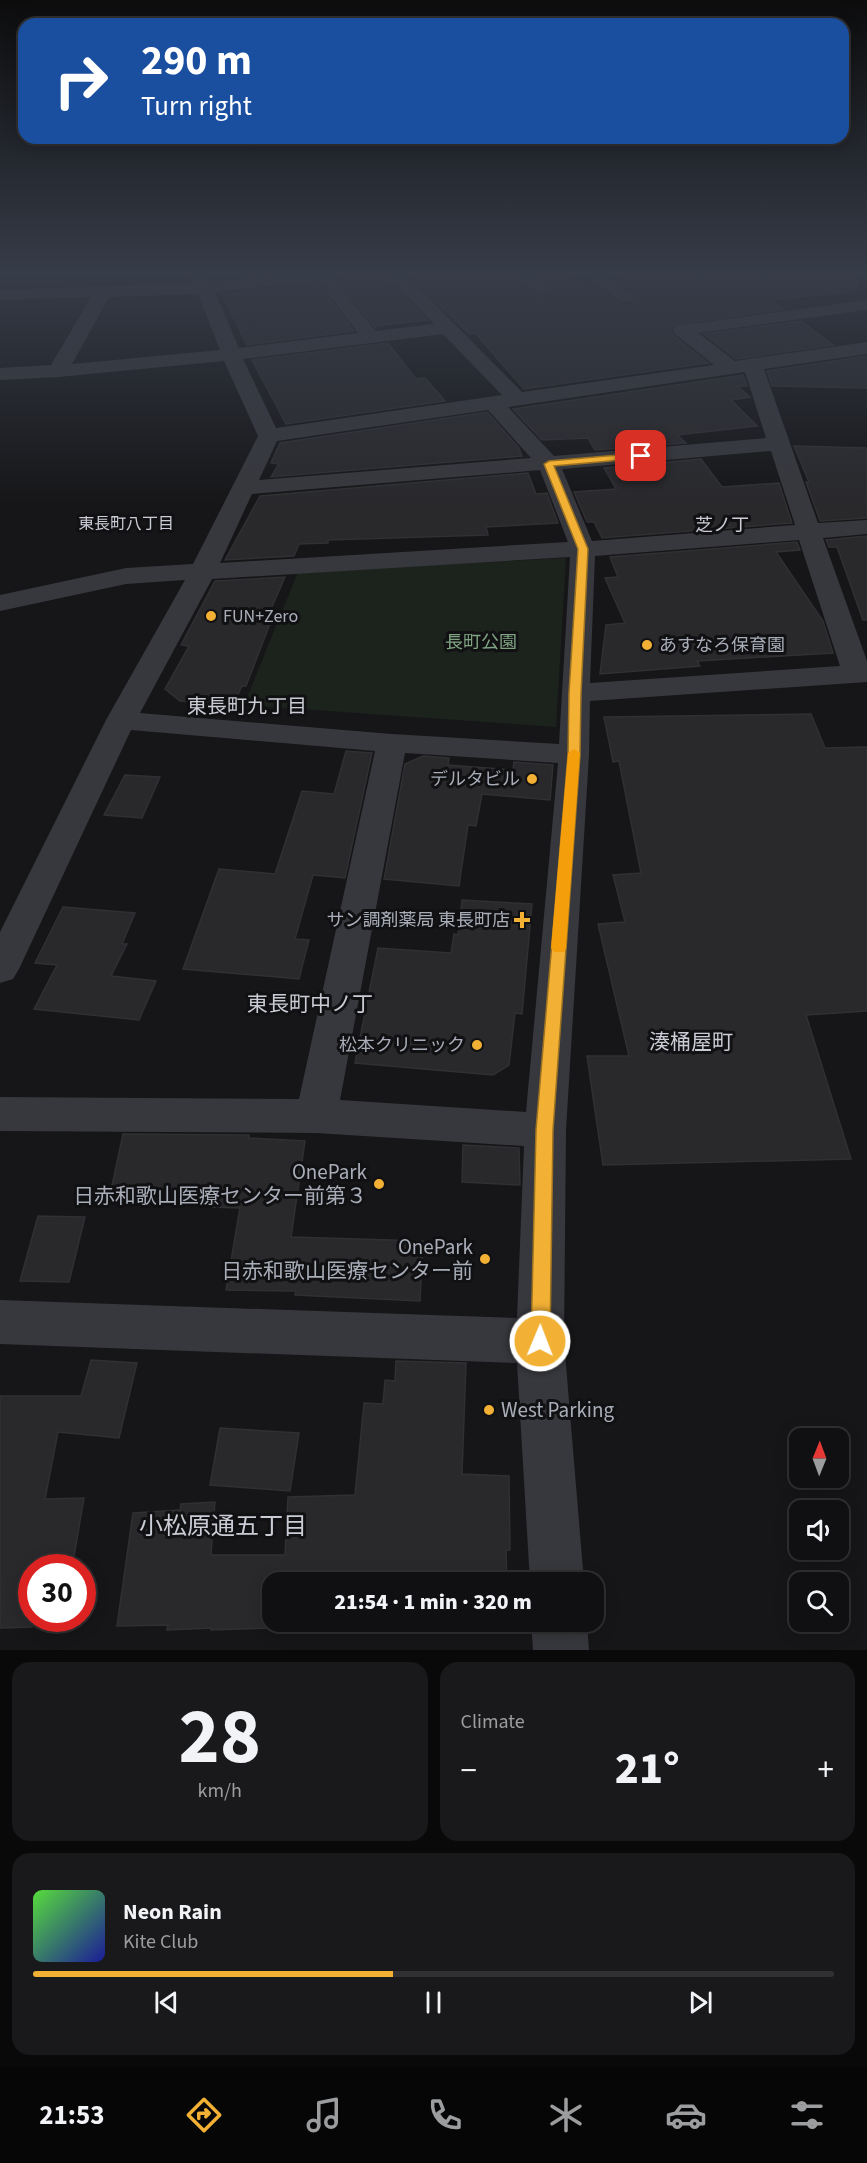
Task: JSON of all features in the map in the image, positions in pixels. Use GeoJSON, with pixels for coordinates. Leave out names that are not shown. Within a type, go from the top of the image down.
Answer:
{"type":"FeatureCollection","features":[{"type":"Feature","properties":{"kind":"street"},"geometry":{"type":"LineString","coordinates":[[58,371],[70,351]]}},
{"type":"Feature","properties":{"kind":"street"},"geometry":{"type":"LineString","coordinates":[[230,351],[269,436]]}},
{"type":"Feature","properties":{"kind":"street"},"geometry":{"type":"LineString","coordinates":[[0,374],[58,371],[256,351]]}},
{"type":"Feature","properties":{"kind":"street"},"geometry":{"type":"LineString","coordinates":[[470,351],[516,398]]}},
{"type":"Feature","properties":{"kind":"street"},"geometry":{"type":"LineString","coordinates":[[575,693],[862,673],[779,444],[742,366],[717,351]]}},
{"type":"Feature","properties":{"kind":"street"},"geometry":{"type":"LineString","coordinates":[[269,436],[846,351]]}},
{"type":"Feature","properties":{"kind":"street"},"geometry":{"type":"LineString","coordinates":[[492,402],[549,464],[583,549],[574,755],[544,1130],[540,1341],[556,1572]]}},
{"type":"Feature","properties":{"kind":"street"},"geometry":{"type":"LineString","coordinates":[[0,969],[121,720],[202,573],[269,436]]}},
{"type":"Feature","properties":{"kind":"street"},"geometry":{"type":"LineString","coordinates":[[244,488],[779,444]]}},
{"type":"Feature","properties":{"kind":"street"},"geometry":{"type":"LineString","coordinates":[[0,603],[126,576],[583,549],[867,527]]}},
{"type":"Feature","properties":{"kind":"street"},"geometry":{"type":"LineString","coordinates":[[121,720],[392,743],[574,755]]}},
{"type":"Feature","properties":{"kind":"street"},"geometry":{"type":"LineString","coordinates":[[316,1116],[392,743]]}},
{"type":"Feature","properties":{"kind":"street"},"geometry":{"type":"LineString","coordinates":[[0,1114],[316,1116],[544,1130]]}},
{"type":"Feature","properties":{"kind":"street"},"geometry":{"type":"LineString","coordinates":[[0,1322],[540,1341]]}},
{"type":"Feature","properties":{"kind":"street"},"geometry":{"type":"LineString","coordinates":[[560,1632],[561,1650]]}},
{"type":"Feature","properties":{"kind":"green space","name":"長町公園"},"geometry":{"type":"Polygon","coordinates":[[[566,558],[556,727],[244,705],[298,572],[566,558]]]}},
{"type":"Feature","properties":{"kind":"building"},"geometry":{"type":"Polygon","coordinates":[[[324,351],[394,351],[416,379],[425,378],[445,401],[286,424],[252,360],[324,351]]]}},
{"type":"Feature","properties":{"kind":"building"},"geometry":{"type":"Polygon","coordinates":[[[491,351],[693,351],[708,363],[524,389],[491,351]]]}},
{"type":"Feature","properties":{"kind":"building"},"geometry":{"type":"Polygon","coordinates":[[[726,351],[791,351],[736,359],[726,351]]]}},
{"type":"Feature","properties":{"kind":"building"},"geometry":{"type":"Polygon","coordinates":[[[867,356],[867,388],[772,386],[767,371],[867,356]]]}},
{"type":"Feature","properties":{"kind":"building"},"geometry":{"type":"Polygon","coordinates":[[[743,375],[747,386],[737,386],[750,397],[731,400],[757,426],[677,435],[686,443],[595,450],[588,438],[542,440],[513,409],[743,375]]]}},
{"type":"Feature","properties":{"kind":"building"},"geometry":{"type":"Polygon","coordinates":[[[487,412],[519,448],[522,456],[271,477],[279,464],[271,463],[280,443],[487,412]]]}},
{"type":"Feature","properties":{"kind":"building"},"geometry":{"type":"Polygon","coordinates":[[[794,446],[867,448],[867,518],[820,521],[806,482],[809,482],[794,446]]]}},
{"type":"Feature","properties":{"kind":"building"},"geometry":{"type":"Polygon","coordinates":[[[701,459],[722,487],[779,483],[792,523],[602,538],[594,522],[587,522],[574,492],[616,489],[604,468],[701,459]]]}},
{"type":"Feature","properties":{"kind":"building"},"geometry":{"type":"Polygon","coordinates":[[[528,473],[536,494],[547,493],[558,523],[486,527],[488,535],[328,540],[328,543],[299,544],[294,556],[225,560],[260,496],[528,473]]]}},
{"type":"Feature","properties":{"kind":"building"},"geometry":{"type":"Polygon","coordinates":[[[867,536],[867,620],[863,620],[837,547],[829,547],[826,540],[867,536]]]}},
{"type":"Feature","properties":{"kind":"building"},"geometry":{"type":"Polygon","coordinates":[[[797,542],[800,550],[776,552],[823,621],[833,653],[697,661],[700,666],[600,674],[606,625],[625,623],[605,578],[618,577],[610,557],[797,542]]]}},
{"type":"Feature","properties":{"kind":"building"},"geometry":{"type":"Polygon","coordinates":[[[285,577],[268,616],[273,616],[246,686],[242,686],[233,705],[180,701],[165,689],[189,646],[181,645],[215,581],[285,577]]]}},
{"type":"Feature","properties":{"kind":"building"},"geometry":{"type":"Polygon","coordinates":[[[811,714],[825,748],[867,747],[867,1011],[806,1015],[851,1159],[603,1165],[587,1056],[629,1056],[598,924],[625,922],[613,875],[641,873],[619,761],[613,762],[604,717],[811,714]]]}},
{"type":"Feature","properties":{"kind":"building"},"geometry":{"type":"Polygon","coordinates":[[[346,751],[372,753],[345,878],[313,875],[295,939],[309,940],[299,979],[183,969],[219,869],[275,874],[302,791],[334,794],[346,751]]]}},
{"type":"Feature","properties":{"kind":"building"},"geometry":{"type":"Polygon","coordinates":[[[423,756],[449,758],[448,765],[513,770],[514,762],[553,765],[550,800],[482,794],[476,826],[468,825],[459,886],[384,879],[405,764],[423,756]]]}},
{"type":"Feature","properties":{"kind":"building"},"geometry":{"type":"Polygon","coordinates":[[[125,775],[160,777],[142,818],[104,815],[125,775]]]}},
{"type":"Feature","properties":{"kind":"building"},"geometry":{"type":"Polygon","coordinates":[[[462,900],[532,904],[522,1014],[515,1013],[509,1065],[493,1075],[355,1063],[378,948],[451,953],[454,934],[458,935],[462,900]]]}},
{"type":"Feature","properties":{"kind":"building"},"geometry":{"type":"Polygon","coordinates":[[[63,907],[135,913],[122,944],[127,944],[111,976],[156,981],[139,1020],[34,1009],[57,965],[35,963],[63,907]]]}},
{"type":"Feature","properties":{"kind":"building"},"geometry":{"type":"Polygon","coordinates":[[[123,1134],[249,1135],[249,1138],[305,1141],[291,1237],[423,1241],[420,1301],[295,1295],[296,1291],[226,1290],[240,1208],[210,1207],[211,1201],[109,1200],[123,1134]]]}},
{"type":"Feature","properties":{"kind":"building"},"geometry":{"type":"Polygon","coordinates":[[[463,1145],[519,1148],[520,1185],[462,1182],[463,1145]]]}},
{"type":"Feature","properties":{"kind":"building"},"geometry":{"type":"Polygon","coordinates":[[[38,1216],[85,1217],[69,1282],[20,1281],[38,1216]]]}},
{"type":"Feature","properties":{"kind":"building"},"geometry":{"type":"Polygon","coordinates":[[[91,1360],[137,1363],[119,1438],[58,1432],[45,1499],[84,1498],[74,1554],[18,1554],[18,1627],[0,1628],[0,1396],[81,1396],[91,1360]]]}},
{"type":"Feature","properties":{"kind":"building"},"geometry":{"type":"Polygon","coordinates":[[[396,1361],[466,1363],[462,1474],[509,1476],[510,1550],[506,1550],[507,1572],[262,1572],[262,1628],[167,1630],[168,1625],[117,1626],[133,1513],[180,1510],[181,1504],[215,1502],[211,1555],[285,1555],[288,1497],[355,1495],[364,1403],[383,1404],[385,1380],[395,1381],[396,1361]]]}},
{"type":"Feature","properties":{"kind":"building"},"geometry":{"type":"Polygon","coordinates":[[[220,1428],[299,1433],[290,1491],[210,1485],[220,1428]]]}},
{"type":"Feature","properties":{"kind":"slow traffic"},"geometry":{"type":"LineString","coordinates":[[559,948],[574,753]]}},
{"type":"Feature","properties":{"kind":"place","name":"FUN+Zero"},"geometry":{"type":"Point","coordinates":[211,616]}},
{"type":"Feature","properties":{"kind":"place","name":"あすなろ保育園"},"geometry":{"type":"Point","coordinates":[647,645]}},
{"type":"Feature","properties":{"kind":"place","name":"デルタビル"},"geometry":{"type":"Point","coordinates":[532,779]}},
{"type":"Feature","properties":{"kind":"place","name":"サン調剤薬局 東長町店"},"geometry":{"type":"Point","coordinates":[522,920]}},
{"type":"Feature","properties":{"kind":"place","name":"松本クリニック"},"geometry":{"type":"Point","coordinates":[477,1045]}},
{"type":"Feature","properties":{"kind":"place","name":"OnePark 日赤和歌山医療センター前第３"},"geometry":{"type":"Point","coordinates":[379,1184]}},
{"type":"Feature","properties":{"kind":"place","name":"OnePark 日赤和歌山医療センター前"},"geometry":{"type":"Point","coordinates":[485,1259]}},
{"type":"Feature","properties":{"kind":"place","name":"West Parking"},"geometry":{"type":"Point","coordinates":[489,1410]}},
{"type":"Feature","properties":{"kind":"district","name":"東長町八丁目"},"geometry":{"type":"Point","coordinates":[126,523]}},
{"type":"Feature","properties":{"kind":"district","name":"芝ノ丁"},"geometry":{"type":"Point","coordinates":[722,525]}},
{"type":"Feature","properties":{"kind":"district","name":"東長町九丁目"},"geometry":{"type":"Point","coordinates":[247,706]}},
{"type":"Feature","properties":{"kind":"district","name":"東長町中ノ丁"},"geometry":{"type":"Point","coordinates":[310,1004]}},
{"type":"Feature","properties":{"kind":"district","name":"湊桶屋町"},"geometry":{"type":"Point","coordinates":[691,1042]}},
{"type":"Feature","properties":{"kind":"district","name":"小松原通五丁目"},"geometry":{"type":"Point","coordinates":[223,1526]}},
{"type":"Feature","properties":{"kind":"route"},"geometry":{"type":"LineString","coordinates":[[540,1341],[544,1130],[574,755],[583,549],[549,464],[641,456]]}}]}
